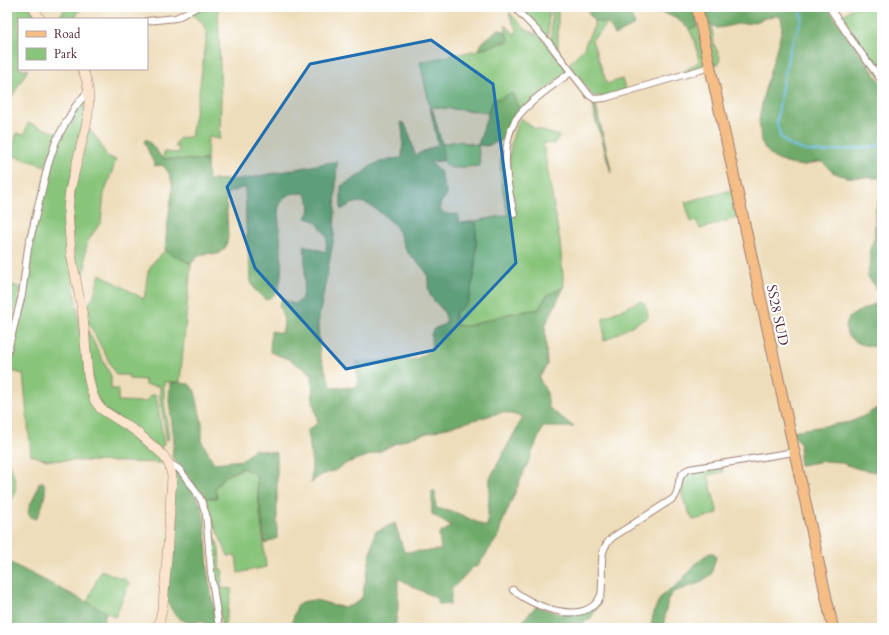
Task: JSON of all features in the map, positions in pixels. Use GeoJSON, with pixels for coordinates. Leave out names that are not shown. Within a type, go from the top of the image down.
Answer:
{"type":"FeatureCollection","features":[{"type":"Feature","properties":{"kind":"main road","name":"SS28 SUD"},"geometry":{"type":"LineString","coordinates":[[697,7],[832,628]]}},
{"type":"Feature","properties":{"kind":"street"},"geometry":{"type":"LineString","coordinates":[[33,7],[39,18]]}},
{"type":"Feature","properties":{"kind":"street"},"geometry":{"type":"LineString","coordinates":[[148,21],[176,18],[198,7]]}},
{"type":"Feature","properties":{"kind":"street"},"geometry":{"type":"LineString","coordinates":[[514,7],[549,43],[589,95],[594,99],[598,100],[710,67]]}},
{"type":"Feature","properties":{"kind":"street"},"geometry":{"type":"LineString","coordinates":[[829,7],[882,81]]}},
{"type":"Feature","properties":{"kind":"street"},"geometry":{"type":"LineString","coordinates":[[82,70],[88,91],[87,123],[70,190],[68,204],[72,254],[84,316],[90,385],[94,398],[101,409],[140,435],[161,453],[168,462],[177,467],[201,500],[206,514],[211,572],[219,628]]}},
{"type":"Feature","properties":{"kind":"street"},"geometry":{"type":"LineString","coordinates":[[514,214],[509,188],[507,164],[509,141],[514,124],[532,102],[571,72]]}},
{"type":"Feature","properties":{"kind":"street"},"geometry":{"type":"LineString","coordinates":[[7,354],[22,295],[28,248],[48,165],[56,141],[63,127],[75,107],[88,91]]}},
{"type":"Feature","properties":{"kind":"street"},"geometry":{"type":"LineString","coordinates":[[513,590],[526,600],[557,611],[573,612],[587,609],[598,601],[601,595],[603,587],[602,555],[606,544],[613,537],[674,498],[683,472],[689,469],[794,452]]}},
{"type":"Feature","properties":{"kind":"street"},"geometry":{"type":"LineString","coordinates":[[158,628],[163,605],[170,522],[172,478],[168,462]]}},
{"type":"Feature","properties":{"kind":"highlighted area"},"geometry":{"type":"Polygon","coordinates":[[[431,40],[493,84],[516,263],[434,350],[346,369],[255,268],[227,187],[310,64],[431,40]]]}},
{"type":"Feature","properties":{"kind":"green space"},"geometry":{"type":"Polygon","coordinates":[[[7,7],[31,7],[37,18],[18,18],[18,70],[27,70],[7,105],[7,7]]]}},
{"type":"Feature","properties":{"kind":"green space"},"geometry":{"type":"Polygon","coordinates":[[[66,7],[81,7],[75,18],[59,18],[66,7]]]}},
{"type":"Feature","properties":{"kind":"green space"},"geometry":{"type":"Polygon","coordinates":[[[201,7],[218,7],[221,96],[220,139],[208,137],[207,160],[163,159],[164,152],[178,153],[179,147],[175,147],[178,139],[191,137],[207,34],[202,22],[191,13],[201,7]]]}},
{"type":"Feature","properties":{"kind":"green space"},"geometry":{"type":"Polygon","coordinates":[[[518,7],[549,7],[548,38],[518,7]]]}},
{"type":"Feature","properties":{"kind":"green space"},"geometry":{"type":"Polygon","coordinates":[[[552,7],[558,7],[558,50],[551,41],[552,7]]]}},
{"type":"Feature","properties":{"kind":"green space"},"geometry":{"type":"Polygon","coordinates":[[[587,7],[628,7],[635,25],[615,35],[608,23],[594,21],[589,14],[587,7]]]}},
{"type":"Feature","properties":{"kind":"green space"},"geometry":{"type":"Polygon","coordinates":[[[651,7],[694,7],[698,26],[689,29],[675,17],[662,13],[651,7]]]}},
{"type":"Feature","properties":{"kind":"green space"},"geometry":{"type":"Polygon","coordinates":[[[702,7],[827,7],[882,84],[882,294],[875,289],[874,284],[868,277],[871,260],[869,252],[875,236],[875,211],[880,196],[881,178],[846,177],[832,172],[823,162],[802,166],[786,163],[774,158],[766,150],[761,141],[759,120],[764,93],[781,33],[781,19],[779,16],[775,16],[752,23],[717,28],[706,24],[702,7]]]}},
{"type":"Feature","properties":{"kind":"green space"},"geometry":{"type":"Polygon","coordinates":[[[854,7],[882,7],[882,78],[839,18],[854,7]]]}},
{"type":"Feature","properties":{"kind":"green space"},"geometry":{"type":"Polygon","coordinates":[[[509,12],[524,28],[540,36],[565,68],[565,73],[520,111],[513,94],[492,101],[488,113],[430,107],[420,62],[478,50],[509,41],[506,32],[506,25],[516,34],[517,29],[512,22],[509,12]]]}},
{"type":"Feature","properties":{"kind":"green space"},"geometry":{"type":"Polygon","coordinates":[[[594,21],[608,23],[592,40],[607,84],[622,79],[626,90],[602,97],[593,96],[569,64],[584,48],[594,26],[594,21]]]}},
{"type":"Feature","properties":{"kind":"green space"},"geometry":{"type":"Polygon","coordinates":[[[706,24],[712,25],[714,44],[720,57],[719,63],[714,65],[706,24]]]}},
{"type":"Feature","properties":{"kind":"green space"},"geometry":{"type":"Polygon","coordinates":[[[698,26],[705,64],[679,74],[699,62],[696,44],[689,29],[698,26]]]}},
{"type":"Feature","properties":{"kind":"green space"},"geometry":{"type":"Polygon","coordinates":[[[498,29],[506,32],[509,41],[478,50],[483,42],[498,29]]]}},
{"type":"Feature","properties":{"kind":"green space"},"geometry":{"type":"Polygon","coordinates":[[[512,93],[520,111],[506,139],[487,146],[478,145],[492,101],[512,93]]]}},
{"type":"Feature","properties":{"kind":"green space"},"geometry":{"type":"Polygon","coordinates":[[[87,97],[86,113],[70,182],[71,266],[89,393],[166,463],[48,460],[31,455],[23,374],[7,370],[25,294],[30,251],[45,182],[60,137],[74,112],[87,97]]]}},
{"type":"Feature","properties":{"kind":"green space"},"geometry":{"type":"Polygon","coordinates":[[[593,101],[595,102],[611,173],[595,119],[593,101]]]}},
{"type":"Feature","properties":{"kind":"green space"},"geometry":{"type":"Polygon","coordinates":[[[430,107],[433,111],[442,144],[443,161],[430,162],[440,171],[447,195],[441,202],[440,210],[445,213],[458,214],[460,223],[476,221],[474,276],[468,302],[455,313],[455,325],[468,326],[508,314],[539,309],[546,296],[564,287],[545,326],[547,365],[539,378],[547,393],[549,408],[574,427],[543,427],[500,528],[500,534],[477,567],[473,567],[452,589],[450,605],[439,604],[436,598],[398,578],[398,608],[395,628],[290,628],[297,606],[306,601],[314,600],[346,607],[354,604],[362,597],[375,532],[395,523],[404,552],[441,550],[439,534],[452,526],[432,514],[432,491],[435,491],[436,508],[457,513],[487,527],[490,478],[523,417],[503,412],[413,437],[394,444],[379,452],[347,463],[334,471],[321,475],[311,483],[312,464],[308,430],[318,423],[313,401],[312,374],[288,359],[270,352],[271,331],[282,333],[284,320],[279,306],[282,299],[294,304],[301,300],[305,280],[304,245],[326,252],[327,236],[315,221],[306,218],[310,207],[306,194],[296,193],[288,195],[282,201],[278,211],[282,264],[280,284],[275,294],[265,300],[255,290],[251,282],[246,227],[245,187],[226,194],[228,237],[226,247],[218,254],[203,254],[191,264],[165,251],[172,194],[172,182],[167,170],[162,165],[155,166],[144,141],[147,139],[163,159],[207,160],[208,180],[244,179],[337,161],[334,237],[318,323],[320,356],[332,388],[358,387],[356,362],[412,359],[421,356],[431,348],[432,331],[446,323],[443,311],[430,295],[426,272],[407,252],[396,227],[382,214],[367,204],[353,204],[341,210],[341,186],[374,164],[389,159],[402,158],[403,136],[401,122],[405,124],[415,155],[438,145],[430,107]]]}},
{"type":"Feature","properties":{"kind":"green space"},"geometry":{"type":"Polygon","coordinates":[[[521,118],[534,128],[559,136],[554,144],[543,143],[560,242],[564,287],[546,296],[539,309],[508,314],[468,326],[455,325],[455,313],[468,302],[474,276],[476,221],[508,215],[501,180],[501,155],[503,146],[505,145],[504,153],[513,197],[510,177],[511,146],[516,127],[521,118]]]}},
{"type":"Feature","properties":{"kind":"green space"},"geometry":{"type":"Polygon","coordinates":[[[28,123],[57,133],[45,166],[11,155],[17,133],[24,135],[28,123]]]}},
{"type":"Feature","properties":{"kind":"green space"},"geometry":{"type":"Polygon","coordinates":[[[88,128],[96,137],[107,156],[116,160],[104,194],[101,222],[89,239],[86,247],[86,267],[79,283],[73,243],[73,189],[76,170],[88,128]]]}},
{"type":"Feature","properties":{"kind":"green space"},"geometry":{"type":"Polygon","coordinates":[[[457,141],[478,145],[480,166],[451,168],[443,161],[442,144],[457,141]]]}},
{"type":"Feature","properties":{"kind":"green space"},"geometry":{"type":"Polygon","coordinates":[[[733,190],[739,217],[700,229],[697,221],[691,222],[685,202],[733,190]]]}},
{"type":"Feature","properties":{"kind":"green space"},"geometry":{"type":"Polygon","coordinates":[[[165,251],[191,264],[180,382],[164,382],[164,402],[169,438],[167,441],[160,400],[160,386],[145,385],[145,380],[129,379],[128,375],[116,375],[86,318],[85,308],[93,298],[100,274],[144,299],[148,272],[153,263],[165,251]]]}},
{"type":"Feature","properties":{"kind":"green space"},"geometry":{"type":"Polygon","coordinates":[[[7,283],[21,288],[12,325],[7,323],[7,283]]]}},
{"type":"Feature","properties":{"kind":"green space"},"geometry":{"type":"Polygon","coordinates":[[[882,300],[882,350],[880,347],[864,345],[853,340],[849,337],[846,327],[848,319],[851,316],[882,300]]]}},
{"type":"Feature","properties":{"kind":"green space"},"geometry":{"type":"Polygon","coordinates":[[[640,301],[645,305],[648,317],[604,341],[603,318],[640,301]]]}},
{"type":"Feature","properties":{"kind":"green space"},"geometry":{"type":"Polygon","coordinates":[[[87,329],[111,376],[111,389],[118,389],[118,401],[145,402],[151,395],[156,395],[164,444],[160,449],[104,408],[94,391],[87,329]]]}},
{"type":"Feature","properties":{"kind":"green space"},"geometry":{"type":"Polygon","coordinates":[[[170,382],[189,384],[195,391],[202,424],[202,442],[214,463],[243,460],[254,449],[277,453],[277,538],[265,544],[256,475],[243,468],[225,476],[215,488],[217,498],[203,498],[189,477],[172,457],[174,439],[169,401],[170,382]]]}},
{"type":"Feature","properties":{"kind":"green space"},"geometry":{"type":"Polygon","coordinates":[[[882,405],[882,473],[859,469],[839,462],[825,461],[800,465],[800,444],[793,431],[850,422],[864,416],[882,405]]]}},
{"type":"Feature","properties":{"kind":"green space"},"geometry":{"type":"Polygon","coordinates":[[[7,462],[15,478],[16,490],[7,505],[7,462]]]}},
{"type":"Feature","properties":{"kind":"green space"},"geometry":{"type":"Polygon","coordinates":[[[722,466],[723,472],[708,475],[718,514],[693,520],[684,501],[680,486],[681,480],[691,471],[702,468],[722,466]]]}},
{"type":"Feature","properties":{"kind":"green space"},"geometry":{"type":"Polygon","coordinates":[[[173,467],[191,488],[201,505],[205,520],[208,575],[217,628],[206,628],[203,620],[190,622],[185,621],[175,615],[167,598],[172,534],[176,530],[177,510],[173,507],[173,467]]]}},
{"type":"Feature","properties":{"kind":"green space"},"geometry":{"type":"Polygon","coordinates":[[[244,468],[256,475],[266,567],[238,573],[236,556],[228,556],[203,498],[216,498],[215,488],[225,476],[244,468]]]}},
{"type":"Feature","properties":{"kind":"green space"},"geometry":{"type":"Polygon","coordinates":[[[40,482],[43,482],[45,485],[45,495],[36,519],[32,518],[28,512],[40,482]]]}},
{"type":"Feature","properties":{"kind":"green space"},"geometry":{"type":"Polygon","coordinates":[[[211,533],[217,541],[220,555],[219,570],[223,570],[221,588],[232,589],[224,628],[222,628],[213,566],[211,533]]]}},
{"type":"Feature","properties":{"kind":"green space"},"geometry":{"type":"Polygon","coordinates":[[[710,553],[714,553],[716,557],[711,575],[699,583],[673,592],[668,599],[663,628],[651,628],[654,611],[662,596],[679,583],[697,563],[710,553]]]}},
{"type":"Feature","properties":{"kind":"green space"},"geometry":{"type":"Polygon","coordinates":[[[7,561],[106,612],[102,628],[7,628],[7,561]]]}},
{"type":"Feature","properties":{"kind":"green space"},"geometry":{"type":"Polygon","coordinates":[[[101,570],[120,578],[124,578],[129,583],[115,617],[87,602],[101,570]]]}},
{"type":"Feature","properties":{"kind":"green space"},"geometry":{"type":"Polygon","coordinates":[[[602,600],[590,619],[579,625],[577,628],[522,628],[525,618],[536,606],[560,614],[597,605],[602,600]]]}},
{"type":"Feature","properties":{"kind":"waterway"},"geometry":{"type":"LineString","coordinates":[[686,7],[693,8]]}},
{"type":"Feature","properties":{"kind":"waterway"},"geometry":{"type":"LineString","coordinates":[[702,9],[744,9],[748,7]]}},
{"type":"Feature","properties":{"kind":"waterway"},"geometry":{"type":"LineString","coordinates":[[799,7],[802,18],[789,52],[781,92],[777,123],[780,136],[789,145],[806,151],[824,152],[882,145]]}}]}
